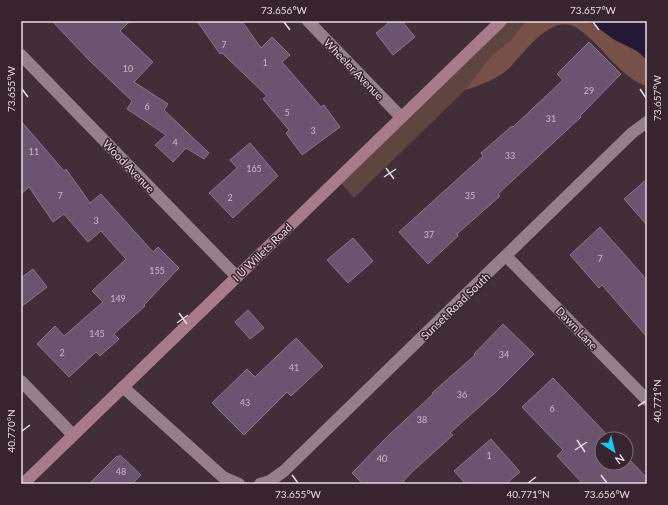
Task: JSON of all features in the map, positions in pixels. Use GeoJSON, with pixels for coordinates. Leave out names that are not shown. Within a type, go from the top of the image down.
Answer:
{"type":"FeatureCollection","features":[{"type":"Feature","properties":{"kind":"main road","name":"I U Willets Road"},"geometry":{"type":"LineString","coordinates":[[23,484],[501,21]]}},
{"type":"Feature","properties":{"kind":"street","name":"Wheeler Avenue"},"geometry":{"type":"LineString","coordinates":[[308,21],[401,117]]}},
{"type":"Feature","properties":{"kind":"street","name":"Wood Avenue"},"geometry":{"type":"LineString","coordinates":[[21,55],[237,277]]}},
{"type":"Feature","properties":{"kind":"street","name":"Sunset Road South"},"geometry":{"type":"LineString","coordinates":[[260,484],[270,481],[284,471],[632,133],[647,122]]}},
{"type":"Feature","properties":{"kind":"street","name":"Dawn Lane"},"geometry":{"type":"LineString","coordinates":[[506,256],[647,400]]}},
{"type":"Feature","properties":{"kind":"street"},"geometry":{"type":"LineString","coordinates":[[21,381],[73,435]]}},
{"type":"Feature","properties":{"kind":"street"},"geometry":{"type":"LineString","coordinates":[[122,387],[223,478],[239,484]]}},
{"type":"Feature","properties":{"kind":"shaded area"},"geometry":{"type":"Polygon","coordinates":[[[508,21],[526,21],[511,40],[492,55],[465,90],[354,198],[341,183],[508,21]]]}},
{"type":"Feature","properties":{"kind":"shaded area"},"geometry":{"type":"Polygon","coordinates":[[[526,21],[647,21],[647,87],[635,81],[624,72],[585,34],[577,28],[566,24],[556,26],[545,31],[502,74],[488,82],[465,90],[492,55],[511,40],[526,21]]]}},
{"type":"Feature","properties":{"kind":"shaded area"},"geometry":{"type":"Polygon","coordinates":[[[589,21],[647,21],[647,60],[637,51],[613,39],[589,21]]]}},
{"type":"Feature","properties":{"kind":"building"},"geometry":{"type":"Polygon","coordinates":[[[52,21],[130,21],[120,31],[153,62],[134,82],[168,104],[164,110],[209,153],[204,159],[186,148],[173,162],[155,145],[166,135],[127,109],[132,101],[89,60],[52,21]]]}},
{"type":"Feature","properties":{"kind":"building"},"geometry":{"type":"Polygon","coordinates":[[[197,21],[242,21],[261,48],[272,37],[290,55],[282,62],[321,107],[324,105],[340,127],[302,155],[286,133],[289,130],[263,99],[267,96],[222,53],[220,54],[197,21]]]}},
{"type":"Feature","properties":{"kind":"building"},"geometry":{"type":"Polygon","coordinates":[[[391,21],[402,21],[415,37],[393,55],[376,33],[391,21]]]}},
{"type":"Feature","properties":{"kind":"building"},"geometry":{"type":"Polygon","coordinates":[[[589,42],[621,74],[580,116],[581,117],[498,194],[500,196],[457,234],[458,236],[428,264],[399,232],[483,156],[481,153],[512,126],[513,127],[563,80],[557,74],[589,42]]]}},
{"type":"Feature","properties":{"kind":"building"},"geometry":{"type":"Polygon","coordinates":[[[21,121],[64,171],[66,169],[90,203],[101,194],[153,252],[158,247],[179,268],[144,305],[145,306],[114,334],[119,339],[100,356],[96,352],[69,377],[37,344],[55,326],[64,336],[103,302],[92,291],[126,259],[101,231],[88,242],[64,214],[53,222],[29,187],[21,194],[21,121]]]}},
{"type":"Feature","properties":{"kind":"building"},"geometry":{"type":"Polygon","coordinates":[[[250,143],[278,176],[233,218],[209,193],[237,168],[230,160],[250,143]]]}},
{"type":"Feature","properties":{"kind":"building"},"geometry":{"type":"Polygon","coordinates":[[[647,179],[647,225],[624,199],[647,179]]]}},
{"type":"Feature","properties":{"kind":"building"},"geometry":{"type":"Polygon","coordinates":[[[600,227],[647,280],[647,337],[602,285],[599,288],[570,255],[600,227]]]}},
{"type":"Feature","properties":{"kind":"building"},"geometry":{"type":"Polygon","coordinates":[[[353,238],[373,261],[348,283],[327,260],[353,238]]]}},
{"type":"Feature","properties":{"kind":"building"},"geometry":{"type":"Polygon","coordinates":[[[33,269],[47,287],[21,307],[21,278],[33,269]]]}},
{"type":"Feature","properties":{"kind":"building"},"geometry":{"type":"Polygon","coordinates":[[[248,310],[264,328],[250,339],[235,322],[248,310]]]}},
{"type":"Feature","properties":{"kind":"building"},"geometry":{"type":"Polygon","coordinates":[[[503,324],[534,354],[496,392],[450,433],[453,435],[401,484],[363,484],[352,473],[390,434],[433,394],[432,393],[475,355],[474,354],[503,324]]]}},
{"type":"Feature","properties":{"kind":"building"},"geometry":{"type":"Polygon","coordinates":[[[296,338],[323,366],[291,396],[287,392],[244,435],[212,403],[247,369],[255,377],[296,338]]]}},
{"type":"Feature","properties":{"kind":"building"},"geometry":{"type":"Polygon","coordinates":[[[553,378],[603,431],[594,431],[594,471],[634,471],[634,464],[647,478],[647,484],[583,484],[557,456],[563,450],[522,407],[553,378]]]}},
{"type":"Feature","properties":{"kind":"building"},"geometry":{"type":"Polygon","coordinates":[[[491,439],[520,472],[506,484],[466,484],[454,471],[491,439]]]}},
{"type":"Feature","properties":{"kind":"building"},"geometry":{"type":"Polygon","coordinates":[[[120,455],[141,475],[132,484],[89,484],[117,456],[119,457],[120,455]]]}}]}
